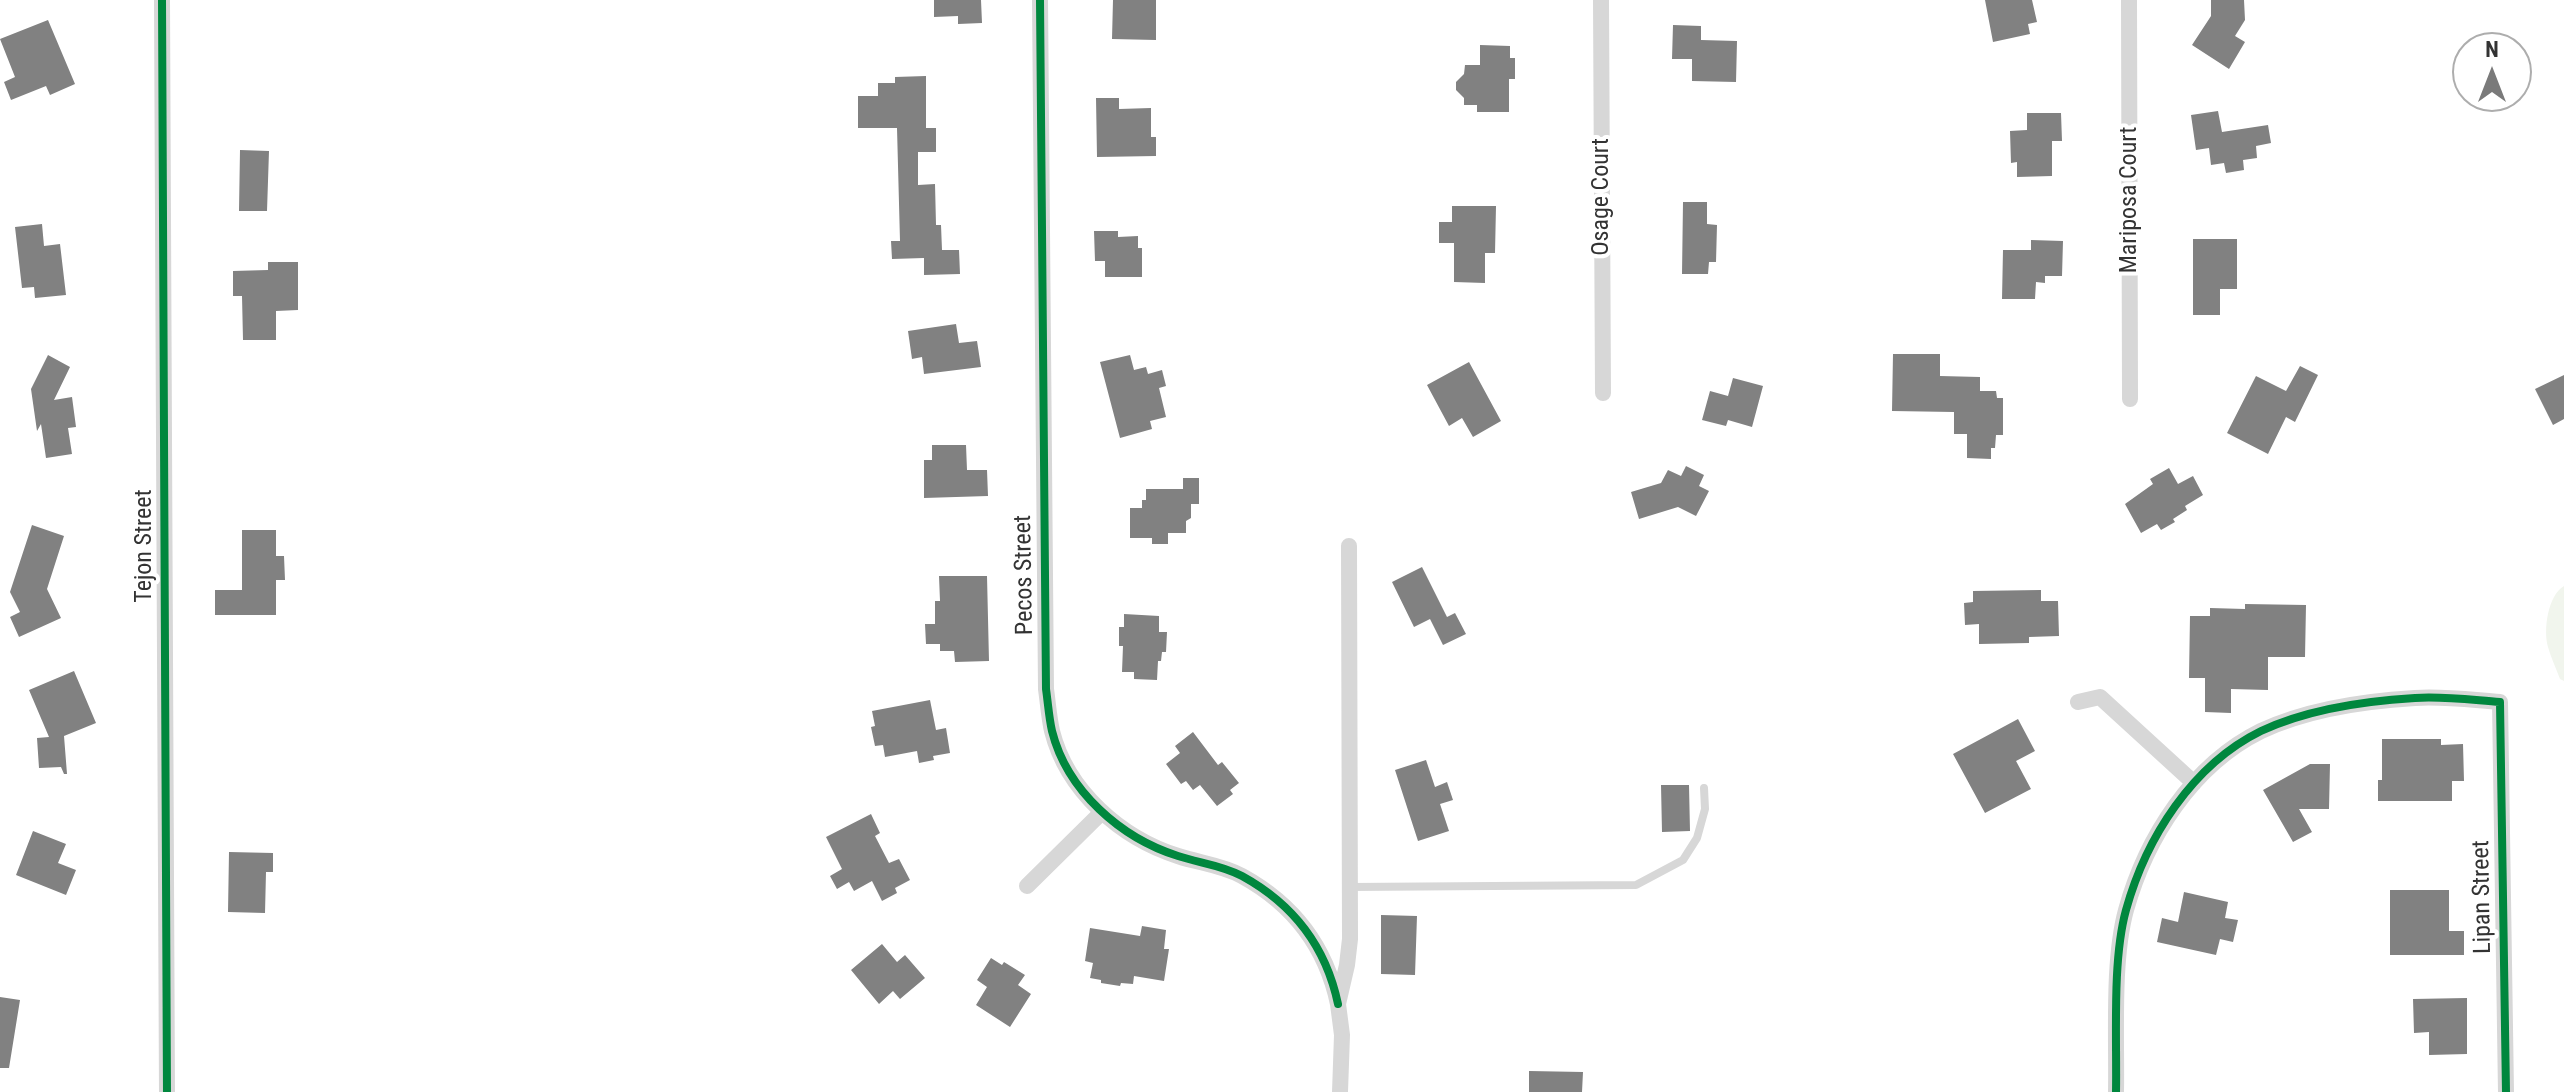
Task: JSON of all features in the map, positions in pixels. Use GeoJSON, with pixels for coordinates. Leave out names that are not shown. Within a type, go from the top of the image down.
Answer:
{"type":"FeatureCollection","features":[{"type":"Feature","properties":{"kind":"street","name":"Tejon Street"},"geometry":{"type":"LineString","coordinates":[[162,0],[167,1092]]}},
{"type":"Feature","properties":{"kind":"street","name":"Pecos Street"},"geometry":{"type":"LineString","coordinates":[[1040,0],[1046,689],[1052,733],[1065,764],[1102,812],[1143,842],[1176,856],[1228,869],[1267,892],[1289,910],[1312,937],[1329,970],[1338,1004],[1342,1035],[1340,1092]]}},
{"type":"Feature","properties":{"kind":"street","name":"Osage Court"},"geometry":{"type":"LineString","coordinates":[[1601,0],[1603,393]]}},
{"type":"Feature","properties":{"kind":"street","name":"Mariposa Court"},"geometry":{"type":"LineString","coordinates":[[2129,0],[2130,399]]}},
{"type":"Feature","properties":{"kind":"street","name":"Pecos Street"},"geometry":{"type":"LineString","coordinates":[[1338,1004],[1350,939],[1349,546]]}},
{"type":"Feature","properties":{"kind":"street"},"geometry":{"type":"LineString","coordinates":[[2078,702],[2100,697],[2194,783],[2156,835],[2125,912],[2118,973],[2116,1092]]}},
{"type":"Feature","properties":{"kind":"street","name":"Lipan Street"},"geometry":{"type":"LineString","coordinates":[[2194,783],[2225,756],[2260,732],[2334,708],[2418,698],[2500,702],[2506,1092]]}},
{"type":"Feature","properties":{"kind":"street"},"geometry":{"type":"LineString","coordinates":[[1027,886],[1102,812]]}},
{"type":"Feature","properties":{"kind":"lane"},"geometry":{"type":"LineString","coordinates":[[1350,887],[1636,885],[1683,860],[1697,838],[1705,809],[1704,788]]}},
{"type":"Feature","properties":{"kind":"shaded area"},"geometry":{"type":"Polygon","coordinates":[[[2564,586],[2564,681],[2560,679],[2551,655],[2546,632],[2554,597],[2564,586]]]}},
{"type":"Feature","properties":{"kind":"building"},"geometry":{"type":"Polygon","coordinates":[[[934,0],[981,0],[982,23],[958,24],[958,16],[934,17],[934,0]]]}},
{"type":"Feature","properties":{"kind":"building"},"geometry":{"type":"Polygon","coordinates":[[[1113,0],[1156,0],[1156,40],[1112,39],[1113,0]]]}},
{"type":"Feature","properties":{"kind":"building"},"geometry":{"type":"Polygon","coordinates":[[[1985,0],[2032,0],[2037,22],[2028,24],[2030,34],[1993,42],[1985,0]]]}},
{"type":"Feature","properties":{"kind":"building"},"geometry":{"type":"Polygon","coordinates":[[[2211,0],[2244,0],[2245,20],[2235,36],[2245,42],[2229,69],[2192,45],[2211,16],[2211,0]]]}},
{"type":"Feature","properties":{"kind":"building"},"geometry":{"type":"Polygon","coordinates":[[[48,20],[75,84],[50,95],[46,86],[11,100],[4,82],[15,77],[0,39],[48,20]]]}},
{"type":"Feature","properties":{"kind":"building"},"geometry":{"type":"Polygon","coordinates":[[[1673,25],[1701,26],[1701,40],[1737,41],[1736,82],[1692,81],[1692,59],[1672,59],[1673,25]]]}},
{"type":"Feature","properties":{"kind":"building"},"geometry":{"type":"Polygon","coordinates":[[[1480,45],[1510,46],[1510,58],[1515,58],[1515,79],[1509,79],[1509,112],[1477,112],[1477,105],[1464,105],[1464,98],[1456,90],[1456,82],[1464,74],[1465,65],[1480,65],[1480,45]]]}},
{"type":"Feature","properties":{"kind":"building"},"geometry":{"type":"Polygon","coordinates":[[[926,76],[926,128],[936,128],[936,152],[918,152],[918,185],[935,184],[936,225],[941,225],[942,250],[959,250],[960,274],[924,275],[924,258],[892,259],[891,241],[900,241],[897,128],[858,128],[858,96],[878,96],[878,83],[895,83],[895,77],[926,76]]]}},
{"type":"Feature","properties":{"kind":"building"},"geometry":{"type":"Polygon","coordinates":[[[1096,98],[1119,98],[1119,109],[1151,108],[1151,137],[1156,137],[1156,156],[1097,157],[1096,98]]]}},
{"type":"Feature","properties":{"kind":"building"},"geometry":{"type":"Polygon","coordinates":[[[2218,111],[2222,132],[2268,125],[2271,143],[2256,146],[2257,158],[2243,160],[2244,170],[2226,173],[2224,163],[2211,165],[2209,148],[2196,150],[2191,115],[2218,111]]]}},
{"type":"Feature","properties":{"kind":"building"},"geometry":{"type":"Polygon","coordinates":[[[2027,113],[2061,113],[2062,141],[2052,141],[2052,176],[2017,177],[2017,162],[2011,163],[2010,131],[2027,130],[2027,113]]]}},
{"type":"Feature","properties":{"kind":"building"},"geometry":{"type":"Polygon","coordinates":[[[240,150],[269,151],[267,211],[239,211],[240,150]]]}},
{"type":"Feature","properties":{"kind":"building"},"geometry":{"type":"Polygon","coordinates":[[[1683,202],[1707,202],[1707,224],[1717,225],[1716,262],[1709,262],[1708,274],[1682,274],[1683,202]]]}},
{"type":"Feature","properties":{"kind":"building"},"geometry":{"type":"Polygon","coordinates":[[[1452,206],[1496,206],[1495,253],[1485,253],[1485,283],[1454,282],[1454,243],[1439,243],[1439,222],[1452,222],[1452,206]]]}},
{"type":"Feature","properties":{"kind":"building"},"geometry":{"type":"Polygon","coordinates":[[[42,224],[44,246],[60,244],[66,295],[35,298],[34,287],[22,288],[15,227],[42,224]]]}},
{"type":"Feature","properties":{"kind":"building"},"geometry":{"type":"Polygon","coordinates":[[[1094,231],[1118,231],[1118,237],[1138,236],[1138,248],[1142,248],[1142,277],[1105,277],[1105,261],[1095,261],[1094,231]]]}},
{"type":"Feature","properties":{"kind":"building"},"geometry":{"type":"Polygon","coordinates":[[[2193,239],[2237,239],[2237,289],[2220,289],[2220,315],[2193,315],[2193,239]]]}},
{"type":"Feature","properties":{"kind":"building"},"geometry":{"type":"Polygon","coordinates":[[[2031,240],[2063,241],[2062,276],[2045,276],[2045,283],[2036,282],[2035,299],[2002,299],[2003,250],[2031,250],[2031,240]]]}},
{"type":"Feature","properties":{"kind":"building"},"geometry":{"type":"Polygon","coordinates":[[[268,262],[298,262],[298,310],[276,311],[276,340],[243,340],[242,296],[233,296],[233,271],[268,270],[268,262]]]}},
{"type":"Feature","properties":{"kind":"building"},"geometry":{"type":"Polygon","coordinates":[[[956,324],[959,343],[977,341],[981,367],[924,374],[922,357],[912,359],[908,331],[956,324]]]}},
{"type":"Feature","properties":{"kind":"building"},"geometry":{"type":"Polygon","coordinates":[[[1893,354],[1940,354],[1940,376],[1980,377],[1980,391],[1996,391],[1997,398],[2003,398],[2003,435],[1996,435],[1991,459],[1967,458],[1967,434],[1954,434],[1954,412],[1892,411],[1893,354]]]}},
{"type":"Feature","properties":{"kind":"building"},"geometry":{"type":"Polygon","coordinates":[[[48,355],[70,367],[54,400],[72,397],[76,427],[68,428],[72,454],[46,458],[41,424],[37,431],[31,389],[48,355]]]}},
{"type":"Feature","properties":{"kind":"building"},"geometry":{"type":"Polygon","coordinates":[[[1130,355],[1134,370],[1146,367],[1148,374],[1162,370],[1166,386],[1159,388],[1166,417],[1150,421],[1152,429],[1120,438],[1100,362],[1130,355]]]}},
{"type":"Feature","properties":{"kind":"building"},"geometry":{"type":"Polygon","coordinates":[[[1469,362],[1501,421],[1473,437],[1462,418],[1449,426],[1427,385],[1469,362]]]}},
{"type":"Feature","properties":{"kind":"building"},"geometry":{"type":"Polygon","coordinates":[[[2300,366],[2318,375],[2295,422],[2286,417],[2268,454],[2227,433],[2256,376],[2286,391],[2300,366]]]}},
{"type":"Feature","properties":{"kind":"building"},"geometry":{"type":"Polygon","coordinates":[[[2564,375],[2564,419],[2553,425],[2535,389],[2564,375]]]}},
{"type":"Feature","properties":{"kind":"building"},"geometry":{"type":"Polygon","coordinates":[[[1733,378],[1763,386],[1752,427],[1728,420],[1726,426],[1702,420],[1710,391],[1728,396],[1733,378]]]}},
{"type":"Feature","properties":{"kind":"building"},"geometry":{"type":"Polygon","coordinates":[[[932,445],[966,445],[967,470],[987,470],[988,496],[924,498],[924,460],[932,460],[932,445]]]}},
{"type":"Feature","properties":{"kind":"building"},"geometry":{"type":"Polygon","coordinates":[[[1686,466],[1704,475],[1699,486],[1709,491],[1696,516],[1678,507],[1639,519],[1631,492],[1661,483],[1668,470],[1681,476],[1686,466]]]}},
{"type":"Feature","properties":{"kind":"building"},"geometry":{"type":"Polygon","coordinates":[[[2169,468],[2178,484],[2193,476],[2203,495],[2185,506],[2187,510],[2173,519],[2175,522],[2161,530],[2157,524],[2141,533],[2125,504],[2153,484],[2150,479],[2169,468]]]}},
{"type":"Feature","properties":{"kind":"building"},"geometry":{"type":"Polygon","coordinates":[[[1183,478],[1199,478],[1199,504],[1191,504],[1186,533],[1168,533],[1168,544],[1152,544],[1152,538],[1130,538],[1130,508],[1142,508],[1146,489],[1183,489],[1183,478]]]}},
{"type":"Feature","properties":{"kind":"building"},"geometry":{"type":"Polygon","coordinates":[[[32,525],[64,536],[47,589],[61,618],[19,637],[10,617],[20,612],[10,592],[32,525]]]}},
{"type":"Feature","properties":{"kind":"building"},"geometry":{"type":"Polygon","coordinates":[[[242,530],[276,530],[276,556],[284,556],[285,580],[276,580],[276,615],[215,615],[215,590],[242,590],[242,530]]]}},
{"type":"Feature","properties":{"kind":"building"},"geometry":{"type":"Polygon","coordinates":[[[1422,567],[1447,617],[1455,613],[1466,634],[1443,645],[1430,619],[1414,627],[1392,582],[1422,567]]]}},
{"type":"Feature","properties":{"kind":"building"},"geometry":{"type":"Polygon","coordinates":[[[939,576],[987,576],[989,661],[955,662],[954,651],[940,651],[940,644],[926,644],[925,624],[935,624],[935,601],[940,601],[939,576]]]}},
{"type":"Feature","properties":{"kind":"building"},"geometry":{"type":"Polygon","coordinates":[[[2041,590],[2041,601],[2058,601],[2059,636],[2029,637],[2029,643],[1979,644],[1979,624],[1965,625],[1964,603],[1973,602],[1973,591],[2041,590]]]}},
{"type":"Feature","properties":{"kind":"building"},"geometry":{"type":"Polygon","coordinates":[[[2245,604],[2306,605],[2305,657],[2268,657],[2268,690],[2231,689],[2231,713],[2205,712],[2205,678],[2189,678],[2190,616],[2210,616],[2210,608],[2245,609],[2245,604]]]}},
{"type":"Feature","properties":{"kind":"building"},"geometry":{"type":"Polygon","coordinates":[[[1124,614],[1159,616],[1159,632],[1167,632],[1166,652],[1162,652],[1161,661],[1158,661],[1157,680],[1134,679],[1134,672],[1122,672],[1123,646],[1119,646],[1119,627],[1124,627],[1124,614]]]}},
{"type":"Feature","properties":{"kind":"building"},"geometry":{"type":"Polygon","coordinates":[[[74,671],[96,723],[64,736],[67,774],[64,774],[61,767],[39,768],[37,738],[49,737],[29,690],[74,671]]]}},
{"type":"Feature","properties":{"kind":"building"},"geometry":{"type":"Polygon","coordinates":[[[930,700],[936,730],[946,728],[950,753],[919,763],[917,751],[885,757],[883,745],[875,746],[872,711],[930,700]]]}},
{"type":"Feature","properties":{"kind":"building"},"geometry":{"type":"Polygon","coordinates":[[[2018,719],[2035,751],[2016,761],[2031,789],[1985,813],[1953,754],[2018,719]]]}},
{"type":"Feature","properties":{"kind":"building"},"geometry":{"type":"Polygon","coordinates":[[[1193,732],[1218,765],[1222,762],[1239,783],[1230,790],[1233,794],[1217,806],[1200,785],[1193,790],[1186,781],[1181,784],[1166,764],[1180,753],[1175,746],[1193,732]]]}},
{"type":"Feature","properties":{"kind":"building"},"geometry":{"type":"Polygon","coordinates":[[[2382,739],[2441,739],[2441,745],[2463,744],[2464,781],[2452,781],[2452,801],[2378,801],[2378,780],[2382,780],[2382,739]]]}},
{"type":"Feature","properties":{"kind":"building"},"geometry":{"type":"Polygon","coordinates":[[[1426,760],[1435,787],[1447,782],[1453,800],[1440,804],[1449,831],[1418,841],[1395,770],[1426,760]]]}},
{"type":"Feature","properties":{"kind":"building"},"geometry":{"type":"Polygon","coordinates":[[[2310,764],[2330,764],[2329,809],[2299,809],[2312,832],[2293,842],[2263,790],[2310,764]]]}},
{"type":"Feature","properties":{"kind":"building"},"geometry":{"type":"Polygon","coordinates":[[[1661,785],[1689,785],[1690,831],[1662,832],[1661,785]]]}},
{"type":"Feature","properties":{"kind":"building"},"geometry":{"type":"Polygon","coordinates":[[[871,814],[880,833],[875,836],[889,863],[899,859],[910,880],[895,888],[897,893],[882,901],[872,881],[854,891],[849,882],[837,889],[830,876],[842,869],[826,837],[871,814]]]}},
{"type":"Feature","properties":{"kind":"building"},"geometry":{"type":"Polygon","coordinates":[[[33,831],[66,844],[58,863],[76,870],[66,895],[16,875],[33,831]]]}},
{"type":"Feature","properties":{"kind":"building"},"geometry":{"type":"Polygon","coordinates":[[[229,852],[273,853],[273,872],[266,872],[265,913],[228,912],[229,852]]]}},
{"type":"Feature","properties":{"kind":"building"},"geometry":{"type":"Polygon","coordinates":[[[2390,890],[2449,890],[2449,931],[2464,931],[2464,955],[2390,955],[2390,890]]]}},
{"type":"Feature","properties":{"kind":"building"},"geometry":{"type":"Polygon","coordinates":[[[2184,892],[2228,902],[2225,918],[2238,920],[2233,942],[2220,939],[2216,955],[2157,942],[2162,918],[2178,922],[2184,892]]]}},
{"type":"Feature","properties":{"kind":"building"},"geometry":{"type":"Polygon","coordinates":[[[1381,915],[1417,916],[1415,975],[1381,974],[1381,915]]]}},
{"type":"Feature","properties":{"kind":"building"},"geometry":{"type":"Polygon","coordinates":[[[1142,926],[1166,930],[1164,949],[1169,949],[1164,981],[1134,976],[1133,984],[1121,983],[1120,986],[1090,978],[1093,963],[1085,961],[1090,928],[1140,936],[1142,926]]]}},
{"type":"Feature","properties":{"kind":"building"},"geometry":{"type":"Polygon","coordinates":[[[882,944],[897,962],[905,955],[925,978],[900,999],[893,991],[879,1004],[851,970],[882,944]]]}},
{"type":"Feature","properties":{"kind":"building"},"geometry":{"type":"Polygon","coordinates":[[[991,958],[1025,975],[1018,985],[1031,994],[1010,1027],[976,1005],[987,987],[977,980],[991,958]]]}},
{"type":"Feature","properties":{"kind":"building"},"geometry":{"type":"Polygon","coordinates":[[[0,997],[20,1000],[9,1068],[0,1068],[0,997]]]}},
{"type":"Feature","properties":{"kind":"building"},"geometry":{"type":"Polygon","coordinates":[[[2467,998],[2467,1054],[2429,1055],[2429,1032],[2414,1033],[2413,999],[2467,998]]]}},
{"type":"Feature","properties":{"kind":"building"},"geometry":{"type":"Polygon","coordinates":[[[1529,1071],[1583,1072],[1582,1092],[1529,1092],[1529,1071]]]}},
{"type":"Feature","properties":{"kind":"cycle path"},"geometry":{"type":"LineString","coordinates":[[162,0],[167,1092]]}},
{"type":"Feature","properties":{"kind":"cycle path"},"geometry":{"type":"LineString","coordinates":[[1040,0],[1046,689],[1052,731],[1059,753],[1083,792],[1117,824],[1157,848],[1242,876],[1292,914],[1316,946],[1333,983],[1338,1004]]}},
{"type":"Feature","properties":{"kind":"cycle path"},"geometry":{"type":"LineString","coordinates":[[2116,1092],[2117,976],[2126,910],[2146,856],[2175,806],[2214,763],[2236,746],[2279,723],[2356,704],[2436,698],[2500,702],[2506,1092]]}}]}
